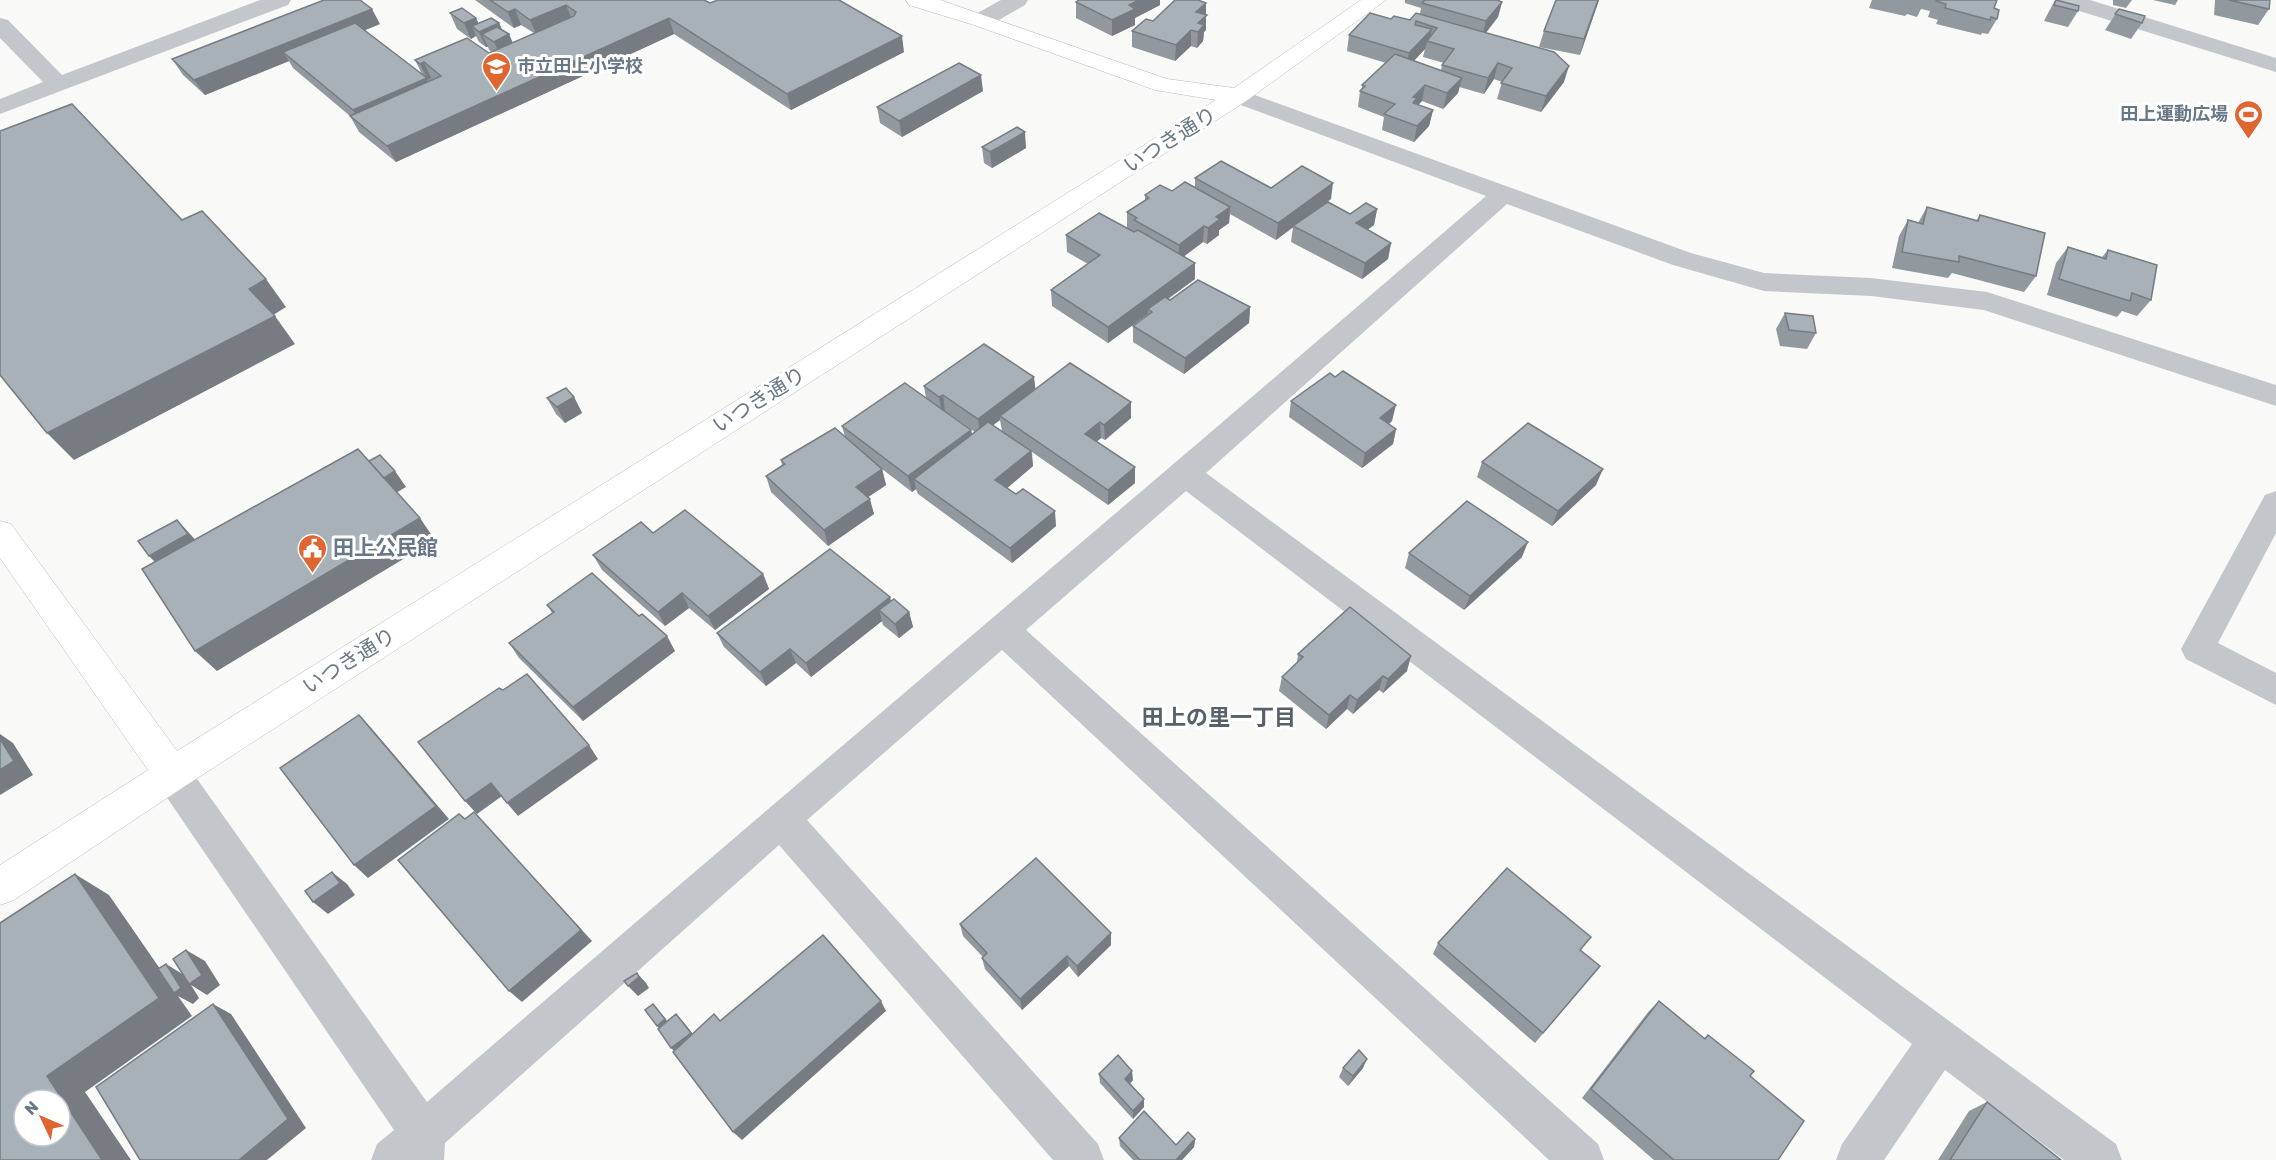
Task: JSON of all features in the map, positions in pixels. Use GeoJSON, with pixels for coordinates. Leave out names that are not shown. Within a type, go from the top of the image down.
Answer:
{"type":"FeatureCollection","features":[{"type":"Feature","properties":{"kind":"street"},"geometry":{"type":"LineString","coordinates":[[0,107],[280,0]]}},
{"type":"Feature","properties":{"kind":"street","name":"いつき通り"},"geometry":{"type":"LineString","coordinates":[[917,0],[982,20],[1163,85],[1238,96]]}},
{"type":"Feature","properties":{"kind":"street"},"geometry":{"type":"LineString","coordinates":[[982,20],[1017,0]]}},
{"type":"Feature","properties":{"kind":"street"},"geometry":{"type":"LineString","coordinates":[[1238,96],[1375,0]]}},
{"type":"Feature","properties":{"kind":"street"},"geometry":{"type":"LineString","coordinates":[[2068,0],[2276,65]]}},
{"type":"Feature","properties":{"kind":"street"},"geometry":{"type":"LineString","coordinates":[[0,25],[58,84]]}},
{"type":"Feature","properties":{"kind":"street"},"geometry":{"type":"LineString","coordinates":[[1238,96],[1682,259],[1764,282],[1871,287],[1987,300],[2276,396]]}},
{"type":"Feature","properties":{"kind":"street","name":"いつき通り"},"geometry":{"type":"LineString","coordinates":[[0,888],[172,774],[1238,96]]}},
{"type":"Feature","properties":{"kind":"street"},"geometry":{"type":"LineString","coordinates":[[0,533],[172,774],[414,1151],[781,819],[1185,474],[1504,193]]}},
{"type":"Feature","properties":{"kind":"street"},"geometry":{"type":"LineString","coordinates":[[1185,474],[2100,1160]]}},
{"type":"Feature","properties":{"kind":"street"},"geometry":{"type":"LineString","coordinates":[[2276,503],[2198,649],[2276,690]]}},
{"type":"Feature","properties":{"kind":"street"},"geometry":{"type":"LineString","coordinates":[[1002,629],[1582,1160]]}},
{"type":"Feature","properties":{"kind":"street"},"geometry":{"type":"LineString","coordinates":[[781,819],[1082,1160]]}},
{"type":"Feature","properties":{"kind":"street"},"geometry":{"type":"LineString","coordinates":[[1858,1160],[1941,1039]]}},
{"type":"Feature","properties":{"kind":"building"},"geometry":{"type":"Polygon","coordinates":[[[324,0],[360,0],[372,9],[194,80],[172,59],[324,0]]]}},
{"type":"Feature","properties":{"kind":"building"},"geometry":{"type":"Polygon","coordinates":[[[490,0],[704,0],[710,3],[718,0],[839,0],[902,36],[787,94],[669,18],[387,146],[350,116],[441,76],[424,62],[420,64],[415,60],[467,38],[489,53],[574,16],[576,12],[566,5],[530,20],[515,9],[508,12],[490,0]]]}},
{"type":"Feature","properties":{"kind":"building"},"geometry":{"type":"Polygon","coordinates":[[[1079,0],[1139,0],[1129,5],[1135,9],[1112,20],[1076,2],[1079,0]]]}},
{"type":"Feature","properties":{"kind":"building"},"geometry":{"type":"Polygon","coordinates":[[[1175,0],[1198,0],[1206,3],[1196,12],[1207,15],[1198,23],[1204,25],[1198,32],[1191,30],[1176,45],[1132,31],[1146,19],[1153,21],[1175,0]]]}},
{"type":"Feature","properties":{"kind":"building"},"geometry":{"type":"Polygon","coordinates":[[[1425,0],[1497,0],[1502,2],[1486,21],[1422,3],[1425,0]]]}},
{"type":"Feature","properties":{"kind":"building"},"geometry":{"type":"Polygon","coordinates":[[[1556,0],[1598,0],[1584,39],[1544,31],[1556,0]]]}},
{"type":"Feature","properties":{"kind":"building"},"geometry":{"type":"Polygon","coordinates":[[[1937,0],[1997,0],[1994,8],[1999,10],[1997,19],[1991,17],[1990,20],[1945,8],[1946,4],[1937,0]]]}},
{"type":"Feature","properties":{"kind":"building"},"geometry":{"type":"Polygon","coordinates":[[[2056,0],[2079,6],[2078,11],[2054,5],[2056,0]]]}},
{"type":"Feature","properties":{"kind":"building"},"geometry":{"type":"Polygon","coordinates":[[[2229,0],[2270,0],[2269,9],[2229,0]]]}},
{"type":"Feature","properties":{"kind":"building"},"geometry":{"type":"Polygon","coordinates":[[[462,8],[476,18],[464,23],[450,13],[462,8]]]}},
{"type":"Feature","properties":{"kind":"building"},"geometry":{"type":"Polygon","coordinates":[[[2119,9],[2145,16],[2142,23],[2115,14],[2119,9]]]}},
{"type":"Feature","properties":{"kind":"building"},"geometry":{"type":"Polygon","coordinates":[[[1370,13],[1391,19],[1394,16],[1410,20],[1416,13],[1554,52],[1569,66],[1546,96],[1501,83],[1512,68],[1498,63],[1488,78],[1442,65],[1454,49],[1427,41],[1437,28],[1416,21],[1415,25],[1432,29],[1409,53],[1349,35],[1370,13]]]}},
{"type":"Feature","properties":{"kind":"building"},"geometry":{"type":"Polygon","coordinates":[[[491,18],[499,23],[479,32],[472,26],[491,18]]]}},
{"type":"Feature","properties":{"kind":"building"},"geometry":{"type":"Polygon","coordinates":[[[355,23],[427,78],[353,110],[283,52],[355,23]]]}},
{"type":"Feature","properties":{"kind":"building"},"geometry":{"type":"Polygon","coordinates":[[[497,27],[509,34],[494,42],[482,34],[497,27]]]}},
{"type":"Feature","properties":{"kind":"building"},"geometry":{"type":"Polygon","coordinates":[[[1395,54],[1462,78],[1447,93],[1425,85],[1413,97],[1417,98],[1413,103],[1433,110],[1417,126],[1384,114],[1395,104],[1360,91],[1365,86],[1362,85],[1395,54]]]}},
{"type":"Feature","properties":{"kind":"building"},"geometry":{"type":"Polygon","coordinates":[[[959,63],[981,75],[899,121],[877,107],[959,63]]]}},
{"type":"Feature","properties":{"kind":"building"},"geometry":{"type":"Polygon","coordinates":[[[72,104],[182,220],[202,211],[266,279],[249,289],[275,316],[47,433],[0,375],[0,131],[72,104]]]}},
{"type":"Feature","properties":{"kind":"building"},"geometry":{"type":"Polygon","coordinates":[[[1017,127],[1025,132],[990,152],[982,147],[1017,127]]]}},
{"type":"Feature","properties":{"kind":"building"},"geometry":{"type":"Polygon","coordinates":[[[1221,161],[1271,188],[1302,166],[1333,183],[1278,223],[1195,178],[1221,161]]]}},
{"type":"Feature","properties":{"kind":"building"},"geometry":{"type":"Polygon","coordinates":[[[1185,182],[1230,207],[1216,217],[1220,219],[1208,228],[1204,226],[1179,245],[1134,220],[1137,218],[1127,212],[1149,198],[1145,195],[1160,185],[1172,191],[1185,182]]]}},
{"type":"Feature","properties":{"kind":"building"},"geometry":{"type":"Polygon","coordinates":[[[1328,202],[1350,214],[1366,203],[1377,209],[1356,223],[1391,243],[1365,263],[1293,226],[1328,202]]]}},
{"type":"Feature","properties":{"kind":"building"},"geometry":{"type":"Polygon","coordinates":[[[1927,207],[1978,221],[1980,215],[2045,233],[2036,276],[1959,256],[1959,262],[1902,252],[1908,220],[1923,224],[1927,207]]]}},
{"type":"Feature","properties":{"kind":"building"},"geometry":{"type":"Polygon","coordinates":[[[1099,213],[1134,232],[1138,230],[1195,263],[1108,327],[1051,290],[1100,255],[1066,235],[1099,213]]]}},
{"type":"Feature","properties":{"kind":"building"},"geometry":{"type":"Polygon","coordinates":[[[2068,247],[2106,259],[2108,250],[2157,265],[2151,300],[2132,293],[2130,301],[2059,279],[2068,247]]]}},
{"type":"Feature","properties":{"kind":"building"},"geometry":{"type":"Polygon","coordinates":[[[1198,280],[1250,307],[1185,358],[1133,326],[1152,312],[1148,309],[1165,297],[1170,300],[1198,280]]]}},
{"type":"Feature","properties":{"kind":"building"},"geometry":{"type":"Polygon","coordinates":[[[1785,313],[1813,316],[1816,333],[1789,330],[1785,313]]]}},
{"type":"Feature","properties":{"kind":"building"},"geometry":{"type":"Polygon","coordinates":[[[984,344],[1034,377],[978,419],[943,395],[939,397],[924,386],[984,344]]]}},
{"type":"Feature","properties":{"kind":"building"},"geometry":{"type":"Polygon","coordinates":[[[1070,363],[1131,402],[1104,425],[1100,422],[1085,434],[1135,467],[1108,490],[1000,416],[1070,363]]]}},
{"type":"Feature","properties":{"kind":"building"},"geometry":{"type":"Polygon","coordinates":[[[1343,371],[1396,405],[1380,418],[1396,429],[1365,453],[1291,401],[1330,373],[1335,377],[1343,371]]]}},
{"type":"Feature","properties":{"kind":"building"},"geometry":{"type":"Polygon","coordinates":[[[905,383],[971,430],[908,476],[842,426],[905,383]]]}},
{"type":"Feature","properties":{"kind":"building"},"geometry":{"type":"Polygon","coordinates":[[[566,388],[574,397],[557,407],[547,398],[566,388]]]}},
{"type":"Feature","properties":{"kind":"building"},"geometry":{"type":"Polygon","coordinates":[[[988,422],[1031,451],[995,480],[1016,494],[1023,489],[1055,511],[1010,548],[914,479],[988,422]]]}},
{"type":"Feature","properties":{"kind":"building"},"geometry":{"type":"Polygon","coordinates":[[[1528,423],[1603,469],[1558,511],[1482,462],[1528,423]]]}},
{"type":"Feature","properties":{"kind":"building"},"geometry":{"type":"Polygon","coordinates":[[[835,428],[882,469],[856,487],[870,499],[824,530],[766,476],[785,464],[781,460],[835,428]]]}},
{"type":"Feature","properties":{"kind":"building"},"geometry":{"type":"Polygon","coordinates":[[[358,449],[420,518],[195,651],[142,569],[358,449]]]}},
{"type":"Feature","properties":{"kind":"building"},"geometry":{"type":"Polygon","coordinates":[[[380,455],[395,471],[384,478],[369,461],[380,455]]]}},
{"type":"Feature","properties":{"kind":"building"},"geometry":{"type":"Polygon","coordinates":[[[1467,501],[1528,542],[1470,596],[1409,553],[1467,501]]]}},
{"type":"Feature","properties":{"kind":"building"},"geometry":{"type":"Polygon","coordinates":[[[685,510],[763,574],[708,616],[682,593],[658,612],[593,555],[641,522],[653,533],[685,510]]]}},
{"type":"Feature","properties":{"kind":"building"},"geometry":{"type":"Polygon","coordinates":[[[177,520],[188,534],[149,556],[138,541],[177,520]]]}},
{"type":"Feature","properties":{"kind":"building"},"geometry":{"type":"Polygon","coordinates":[[[830,549],[890,597],[806,663],[790,649],[760,672],[717,633],[830,549]]]}},
{"type":"Feature","properties":{"kind":"building"},"geometry":{"type":"Polygon","coordinates":[[[592,573],[639,616],[642,614],[667,636],[573,707],[509,643],[554,612],[547,605],[592,573]]]}},
{"type":"Feature","properties":{"kind":"building"},"geometry":{"type":"Polygon","coordinates":[[[894,599],[909,612],[895,624],[879,610],[894,599]]]}},
{"type":"Feature","properties":{"kind":"building"},"geometry":{"type":"Polygon","coordinates":[[[1350,607],[1411,656],[1388,679],[1383,676],[1357,700],[1350,695],[1329,715],[1282,677],[1303,657],[1298,654],[1350,607]]]}},
{"type":"Feature","properties":{"kind":"building"},"geometry":{"type":"Polygon","coordinates":[[[527,674],[589,745],[507,803],[491,783],[465,801],[418,742],[499,688],[503,690],[527,674]]]}},
{"type":"Feature","properties":{"kind":"building"},"geometry":{"type":"Polygon","coordinates":[[[359,715],[436,806],[354,865],[280,768],[359,715]]]}},
{"type":"Feature","properties":{"kind":"building"},"geometry":{"type":"Polygon","coordinates":[[[0,739],[14,761],[0,770],[0,739]]]}},
{"type":"Feature","properties":{"kind":"building"},"geometry":{"type":"Polygon","coordinates":[[[474,812],[581,930],[509,991],[398,860],[459,814],[465,819],[474,812]]]}},
{"type":"Feature","properties":{"kind":"building"},"geometry":{"type":"Polygon","coordinates":[[[1036,858],[1111,933],[1077,966],[1067,956],[1020,999],[982,958],[987,953],[960,924],[1036,858]]]}},
{"type":"Feature","properties":{"kind":"building"},"geometry":{"type":"Polygon","coordinates":[[[1507,868],[1591,937],[1580,950],[1600,966],[1543,1033],[1438,943],[1507,868]]]}},
{"type":"Feature","properties":{"kind":"building"},"geometry":{"type":"Polygon","coordinates":[[[332,872],[340,883],[313,902],[305,891],[332,872]]]}},
{"type":"Feature","properties":{"kind":"building"},"geometry":{"type":"Polygon","coordinates":[[[75,874],[159,998],[47,1076],[55,1088],[12,1088],[12,1148],[72,1148],[72,1114],[102,1160],[0,1160],[0,923],[75,874]]]}},
{"type":"Feature","properties":{"kind":"building"},"geometry":{"type":"Polygon","coordinates":[[[823,935],[881,1001],[733,1132],[673,1052],[714,1014],[720,1021],[823,935]]]}},
{"type":"Feature","properties":{"kind":"building"},"geometry":{"type":"Polygon","coordinates":[[[186,950],[202,975],[189,984],[173,959],[186,950]]]}},
{"type":"Feature","properties":{"kind":"building"},"geometry":{"type":"Polygon","coordinates":[[[166,964],[181,988],[174,993],[158,969],[166,964]]]}},
{"type":"Feature","properties":{"kind":"building"},"geometry":{"type":"Polygon","coordinates":[[[637,973],[639,977],[628,986],[624,981],[637,973]]]}},
{"type":"Feature","properties":{"kind":"building"},"geometry":{"type":"Polygon","coordinates":[[[1659,1001],[1705,1039],[1708,1035],[1754,1071],[1750,1076],[1804,1121],[1778,1160],[1674,1160],[1591,1089],[1659,1001]]]}},
{"type":"Feature","properties":{"kind":"building"},"geometry":{"type":"Polygon","coordinates":[[[213,1004],[288,1119],[239,1160],[140,1160],[96,1087],[213,1004]]]}},
{"type":"Feature","properties":{"kind":"building"},"geometry":{"type":"Polygon","coordinates":[[[653,1004],[665,1019],[657,1026],[645,1010],[653,1004]]]}},
{"type":"Feature","properties":{"kind":"building"},"geometry":{"type":"Polygon","coordinates":[[[676,1014],[691,1033],[671,1048],[658,1029],[676,1014]]]}},
{"type":"Feature","properties":{"kind":"building"},"geometry":{"type":"Polygon","coordinates":[[[1359,1050],[1367,1059],[1353,1076],[1343,1068],[1359,1050]]]}},
{"type":"Feature","properties":{"kind":"building"},"geometry":{"type":"Polygon","coordinates":[[[1118,1055],[1132,1071],[1125,1079],[1144,1099],[1133,1111],[1099,1074],[1118,1055]]]}},
{"type":"Feature","properties":{"kind":"building"},"geometry":{"type":"Polygon","coordinates":[[[1987,1102],[2061,1160],[1950,1160],[1987,1102]]]}},
{"type":"Feature","properties":{"kind":"building"},"geometry":{"type":"Polygon","coordinates":[[[1144,1111],[1176,1145],[1188,1132],[1195,1139],[1176,1160],[1140,1160],[1119,1138],[1144,1111]]]}},
{"type":"Feature","properties":{"kind":"place","name":"市立田上小学校"},"geometry":{"type":"Point","coordinates":[496,92]}},
{"type":"Feature","properties":{"kind":"place","name":"田上運動広場"},"geometry":{"type":"Point","coordinates":[2249,140]}},
{"type":"Feature","properties":{"kind":"place","name":"田上公民館"},"geometry":{"type":"Point","coordinates":[312,574]}},
{"type":"Feature","properties":{"kind":"district","name":"田上の里一丁目"},"geometry":{"type":"Point","coordinates":[1219,717]}}]}
